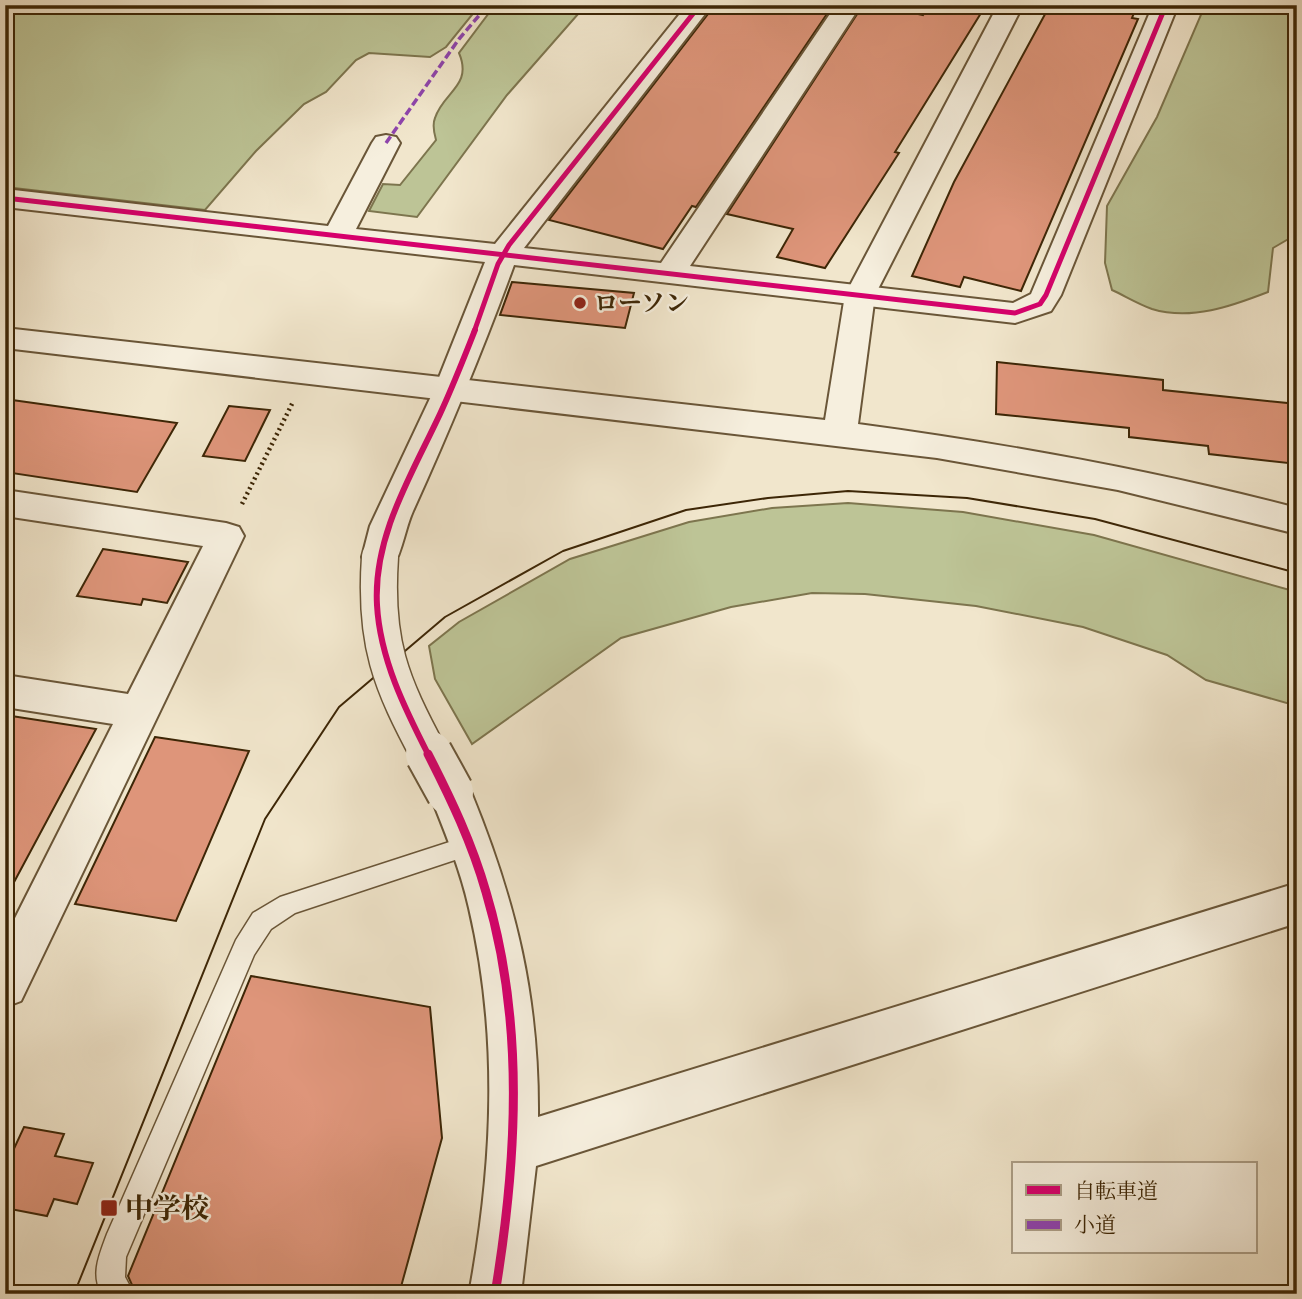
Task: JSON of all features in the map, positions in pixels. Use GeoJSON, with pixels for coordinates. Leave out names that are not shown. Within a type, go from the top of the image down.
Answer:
{"type":"FeatureCollection","features":[{"type":"Feature","properties":{"kind":"street"},"geometry":{"type":"LineString","coordinates":[[495,1294],[502,1258],[512,1149],[512,1058],[504,976],[491,907],[450,852],[450,792],[397,691],[382,640],[377,602],[380,557],[388,526],[451,390],[503,255],[700,5]]}},
{"type":"Feature","properties":{"kind":"street"},"geometry":{"type":"LineString","coordinates":[[670,273],[849,5]]}},
{"type":"Feature","properties":{"kind":"street"},"geometry":{"type":"LineString","coordinates":[[840,433],[860,295],[1011,5]]}},
{"type":"Feature","properties":{"kind":"street"},"geometry":{"type":"LineString","coordinates":[[5,198],[1015,313],[1040,304],[1166,5]]}},
{"type":"Feature","properties":{"kind":"street"},"geometry":{"type":"LineString","coordinates":[[337,236],[386,143]]}},
{"type":"Feature","properties":{"kind":"street"},"geometry":{"type":"LineString","coordinates":[[5,338],[952,447],[1101,472],[1297,521]]}},
{"type":"Feature","properties":{"kind":"street"},"geometry":{"type":"LineString","coordinates":[[5,503],[226,536],[139,712],[20,921],[5,985]]}},
{"type":"Feature","properties":{"kind":"street"},"geometry":{"type":"LineString","coordinates":[[5,691],[139,712]]}},
{"type":"Feature","properties":{"kind":"street"},"geometry":{"type":"LineString","coordinates":[[512,1149],[1297,904]]}},
{"type":"Feature","properties":{"kind":"lane"},"geometry":{"type":"LineString","coordinates":[[120,1293],[110,1282],[112,1258],[121,1234],[245,948],[262,921],[288,905],[450,852]]}},
{"type":"Feature","properties":{"kind":"path"},"geometry":{"type":"LineString","coordinates":[[226,536],[296,396]]}},
{"type":"Feature","properties":{"kind":"green space"},"geometry":{"type":"Polygon","coordinates":[[[5,5],[480,5],[446,47],[430,57],[369,53],[356,60],[326,92],[304,104],[256,151],[205,210],[5,187],[5,5]]]}},
{"type":"Feature","properties":{"kind":"green space"},"geometry":{"type":"Polygon","coordinates":[[[495,5],[586,5],[507,95],[417,217],[369,211],[383,184],[400,185],[436,140],[433,126],[435,118],[460,81],[462,64],[459,53],[495,5]]]}},
{"type":"Feature","properties":{"kind":"green space"},"geometry":{"type":"Polygon","coordinates":[[[1220,5],[1266,5],[1297,9],[1297,234],[1273,248],[1268,292],[1196,313],[1167,312],[1147,307],[1112,290],[1105,263],[1107,206],[1157,117],[1203,10],[1220,5]]]}},
{"type":"Feature","properties":{"kind":"green space"},"geometry":{"type":"Polygon","coordinates":[[[848,503],[963,512],[1094,535],[1297,592],[1297,706],[1206,680],[1167,655],[1083,627],[976,606],[865,594],[812,593],[731,607],[621,638],[472,744],[435,679],[429,646],[459,622],[570,559],[689,522],[772,508],[848,503]]]}},
{"type":"Feature","properties":{"kind":"building"},"geometry":{"type":"Polygon","coordinates":[[[715,5],[833,5],[696,207],[692,206],[663,249],[549,220],[715,5]]]}},
{"type":"Feature","properties":{"kind":"building"},"geometry":{"type":"Polygon","coordinates":[[[863,5],[878,5],[923,15],[929,5],[986,5],[895,152],[899,153],[825,268],[777,257],[793,229],[727,214],[863,5]]]}},
{"type":"Feature","properties":{"kind":"building"},"geometry":{"type":"Polygon","coordinates":[[[1050,5],[1126,5],[1123,11],[1134,13],[1132,18],[1138,19],[1021,291],[964,277],[960,287],[912,276],[954,182],[1050,5]]]}},
{"type":"Feature","properties":{"kind":"building"},"geometry":{"type":"Polygon","coordinates":[[[512,282],[634,293],[625,328],[500,315],[512,282]]]}},
{"type":"Feature","properties":{"kind":"building"},"geometry":{"type":"Polygon","coordinates":[[[997,362],[1163,380],[1163,390],[1297,404],[1297,464],[1209,454],[1208,446],[1129,437],[1129,428],[996,414],[997,362]]]}},
{"type":"Feature","properties":{"kind":"building"},"geometry":{"type":"Polygon","coordinates":[[[5,399],[177,423],[137,492],[5,472],[5,399]]]}},
{"type":"Feature","properties":{"kind":"building"},"geometry":{"type":"Polygon","coordinates":[[[229,406],[270,410],[245,461],[203,456],[229,406]]]}},
{"type":"Feature","properties":{"kind":"building"},"geometry":{"type":"Polygon","coordinates":[[[103,549],[188,562],[167,603],[143,599],[141,605],[77,596],[103,549]]]}},
{"type":"Feature","properties":{"kind":"building"},"geometry":{"type":"Polygon","coordinates":[[[5,715],[96,729],[5,899],[5,715]]]}},
{"type":"Feature","properties":{"kind":"building"},"geometry":{"type":"Polygon","coordinates":[[[155,737],[249,751],[176,921],[75,904],[155,737]]]}},
{"type":"Feature","properties":{"kind":"building"},"geometry":{"type":"Polygon","coordinates":[[[251,976],[430,1007],[442,1138],[399,1294],[136,1294],[128,1276],[251,976]]]}},
{"type":"Feature","properties":{"kind":"building"},"geometry":{"type":"Polygon","coordinates":[[[24,1127],[64,1134],[55,1156],[93,1163],[77,1204],[54,1199],[47,1216],[5,1208],[5,1168],[24,1127]]]}},
{"type":"Feature","properties":{"kind":"tram line"},"geometry":{"type":"LineString","coordinates":[[74,1294],[265,819],[339,707],[445,617],[563,551],[686,510],[768,498],[848,491],[967,498],[1095,519],[1297,573]]}},
{"type":"Feature","properties":{"kind":"marked path"},"geometry":{"type":"LineString","coordinates":[[386,143],[459,39],[488,5]]}},
{"type":"Feature","properties":{"kind":"cycle path"},"geometry":{"type":"LineString","coordinates":[[495,1294],[504,1239],[513,1124],[513,1065],[500,949],[487,893],[469,840],[414,726],[390,667],[381,637],[377,605],[378,576],[391,520],[457,376],[503,255],[523,225],[700,5]]}},
{"type":"Feature","properties":{"kind":"cycle path"},"geometry":{"type":"LineString","coordinates":[[5,198],[1015,313],[1040,304],[1046,295],[1166,5]]}},
{"type":"Feature","properties":{"kind":"place","name":"ローソン"},"geometry":{"type":"Point","coordinates":[580,303]}},
{"type":"Feature","properties":{"kind":"place","name":"中学校"},"geometry":{"type":"Point","coordinates":[109,1208]}}]}
